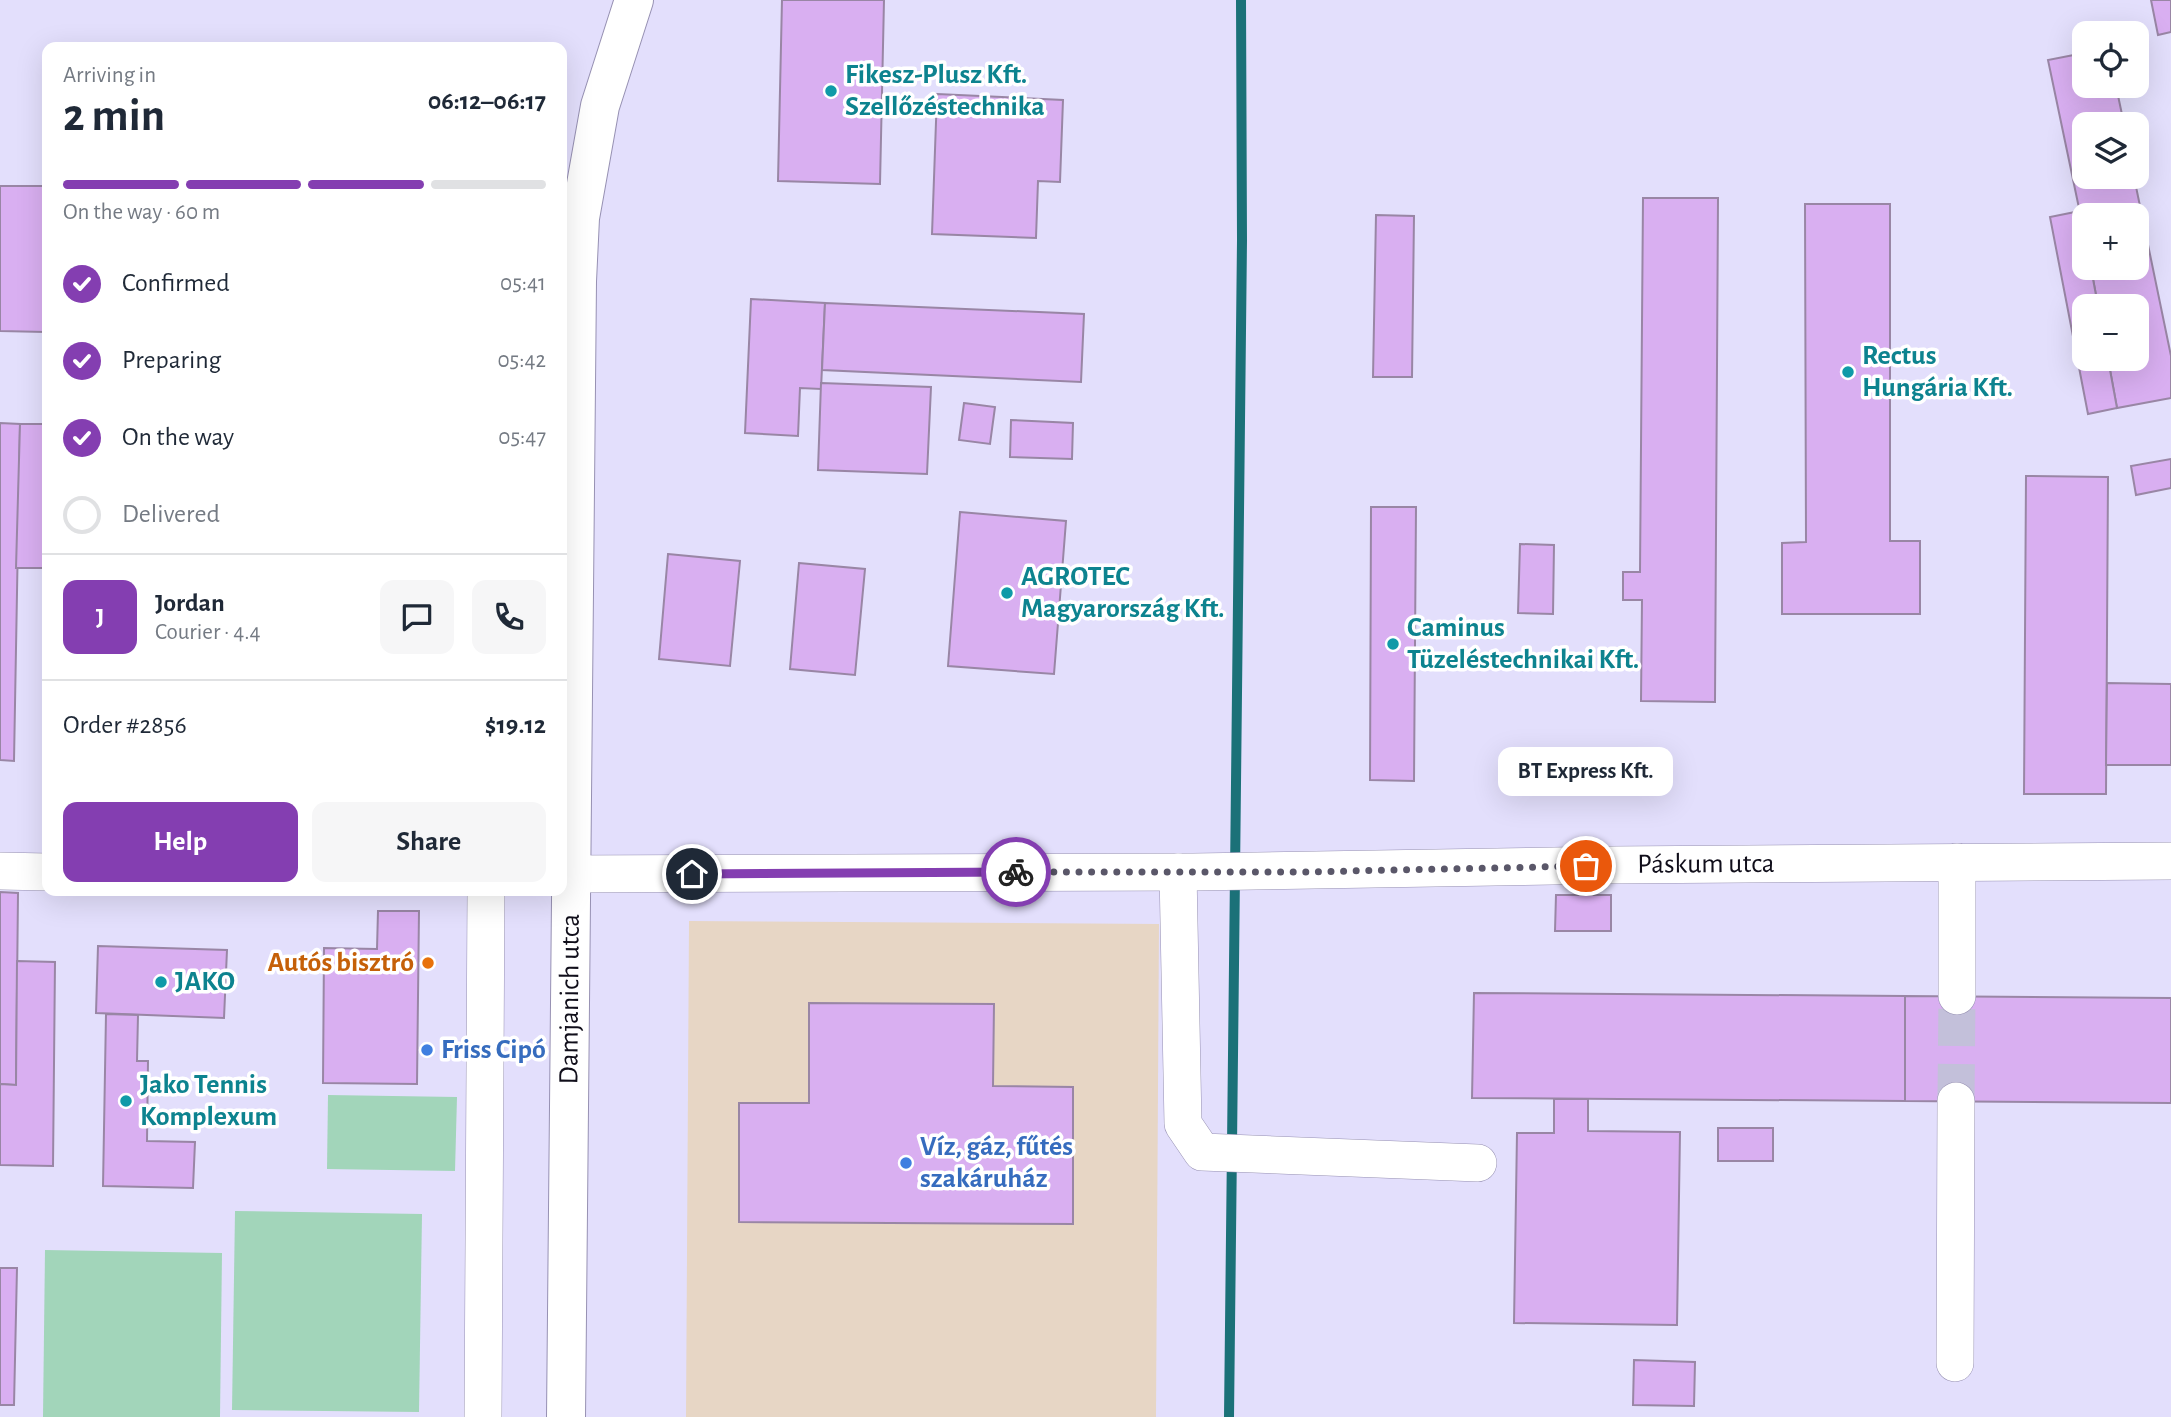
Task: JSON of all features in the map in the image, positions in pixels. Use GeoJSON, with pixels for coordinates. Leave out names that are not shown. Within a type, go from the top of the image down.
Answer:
{"type":"FeatureCollection","features":[{"type":"Feature","properties":{"kind":"main road","name":"Damjanich utca"},"geometry":{"type":"LineString","coordinates":[[567,822],[580,218],[600,106],[634,0]]}},
{"type":"Feature","properties":{"kind":"main road","name":"Damjanich utca"},"geometry":{"type":"LineString","coordinates":[[566,896],[566,1417]]}},
{"type":"Feature","properties":{"kind":"street","name":"Páskum utca"},"geometry":{"type":"LineString","coordinates":[[567,874],[1303,872],[1598,865],[2171,861]]}},
{"type":"Feature","properties":{"kind":"street"},"geometry":{"type":"LineString","coordinates":[[1956,996],[1957,862]]}},
{"type":"Feature","properties":{"kind":"street"},"geometry":{"type":"LineString","coordinates":[[0,871],[42,872]]}},
{"type":"Feature","properties":{"kind":"street"},"geometry":{"type":"LineString","coordinates":[[1186,872],[1183,1124],[1202,1152],[1478,1163]]}},
{"type":"Feature","properties":{"kind":"street"},"geometry":{"type":"LineString","coordinates":[[483,1417],[486,896]]}},
{"type":"Feature","properties":{"kind":"street"},"geometry":{"type":"LineString","coordinates":[[1955,1363],[1956,1101]]}},
{"type":"Feature","properties":{"kind":"shaded area"},"geometry":{"type":"Polygon","coordinates":[[[689,921],[1159,924],[1156,1417],[686,1417],[689,921]]]}},
{"type":"Feature","properties":{"kind":"green space"},"geometry":{"type":"Polygon","coordinates":[[[328,1095],[457,1097],[455,1171],[327,1169],[328,1095]]]}},
{"type":"Feature","properties":{"kind":"green space"},"geometry":{"type":"Polygon","coordinates":[[[235,1211],[422,1214],[419,1412],[232,1410],[235,1211]]]}},
{"type":"Feature","properties":{"kind":"green space"},"geometry":{"type":"Polygon","coordinates":[[[45,1250],[222,1253],[220,1417],[43,1417],[45,1250]]]}},
{"type":"Feature","properties":{"kind":"building","name":"Fikesz-Plusz Kft. Szellőzéstechnika"},"geometry":{"type":"Polygon","coordinates":[[[782,0],[884,0],[880,184],[778,181],[782,0]]]}},
{"type":"Feature","properties":{"kind":"building"},"geometry":{"type":"Polygon","coordinates":[[[2151,0],[2171,0],[2171,32],[2158,35],[2151,0]]]}},
{"type":"Feature","properties":{"kind":"building"},"geometry":{"type":"Polygon","coordinates":[[[2072,55],[2072,98],[2119,98],[2121,112],[2072,112],[2072,175],[2048,60],[2072,55]]]}},
{"type":"Feature","properties":{"kind":"building"},"geometry":{"type":"Polygon","coordinates":[[[937,94],[1063,100],[1060,182],[1038,181],[1036,238],[932,234],[937,94]]]}},
{"type":"Feature","properties":{"kind":"building"},"geometry":{"type":"Polygon","coordinates":[[[0,186],[42,186],[42,332],[0,331],[0,186]]]}},
{"type":"Feature","properties":{"kind":"building"},"geometry":{"type":"Polygon","coordinates":[[[2075,189],[2136,189],[2139,203],[2078,203],[2075,189]]]}},
{"type":"Feature","properties":{"kind":"building"},"geometry":{"type":"Polygon","coordinates":[[[1643,198],[1718,198],[1715,702],[1641,701],[1642,600],[1623,600],[1623,572],[1640,572],[1643,198]]]}},
{"type":"Feature","properties":{"kind":"building","name":"Rectus Hungária Kft."},"geometry":{"type":"Polygon","coordinates":[[[1805,204],[1890,204],[1890,541],[1920,541],[1920,614],[1782,614],[1782,543],[1806,542],[1805,204]]]}},
{"type":"Feature","properties":{"kind":"building"},"geometry":{"type":"Polygon","coordinates":[[[2072,213],[2072,280],[2093,280],[2096,294],[2072,294],[2072,331],[2050,217],[2072,213]]]}},
{"type":"Feature","properties":{"kind":"building"},"geometry":{"type":"Polygon","coordinates":[[[1376,215],[1414,216],[1412,377],[1373,377],[1376,215]]]}},
{"type":"Feature","properties":{"kind":"building"},"geometry":{"type":"Polygon","coordinates":[[[2149,250],[2171,356],[2171,398],[2117,408],[2110,371],[2149,371],[2149,294],[2096,294],[2093,280],[2149,280],[2149,250]]]}},
{"type":"Feature","properties":{"kind":"building"},"geometry":{"type":"Polygon","coordinates":[[[751,299],[825,303],[821,389],[800,388],[798,436],[745,433],[751,299]]]}},
{"type":"Feature","properties":{"kind":"building"},"geometry":{"type":"Polygon","coordinates":[[[825,303],[1084,314],[1081,382],[822,370],[825,303]]]}},
{"type":"Feature","properties":{"kind":"building"},"geometry":{"type":"Polygon","coordinates":[[[2080,371],[2110,371],[2117,408],[2088,414],[2080,371]]]}},
{"type":"Feature","properties":{"kind":"building"},"geometry":{"type":"Polygon","coordinates":[[[821,383],[931,387],[927,474],[818,470],[821,383]]]}},
{"type":"Feature","properties":{"kind":"building"},"geometry":{"type":"Polygon","coordinates":[[[964,403],[995,407],[990,444],[959,440],[964,403]]]}},
{"type":"Feature","properties":{"kind":"building"},"geometry":{"type":"Polygon","coordinates":[[[1011,420],[1073,423],[1072,459],[1010,457],[1011,420]]]}},
{"type":"Feature","properties":{"kind":"building"},"geometry":{"type":"Polygon","coordinates":[[[0,423],[20,424],[14,761],[0,760],[0,423]]]}},
{"type":"Feature","properties":{"kind":"building"},"geometry":{"type":"Polygon","coordinates":[[[20,424],[42,424],[42,568],[16,568],[20,424]]]}},
{"type":"Feature","properties":{"kind":"building"},"geometry":{"type":"Polygon","coordinates":[[[2171,459],[2171,488],[2136,495],[2131,466],[2171,459]]]}},
{"type":"Feature","properties":{"kind":"building"},"geometry":{"type":"Polygon","coordinates":[[[2026,476],[2108,477],[2106,794],[2024,794],[2026,476]]]}},
{"type":"Feature","properties":{"kind":"building","name":"Caminus Tüzeléstechnikai Kft."},"geometry":{"type":"Polygon","coordinates":[[[1371,507],[1416,507],[1414,781],[1370,780],[1371,507]]]}},
{"type":"Feature","properties":{"kind":"building","name":"AGROTEC Magyarország Kft."},"geometry":{"type":"Polygon","coordinates":[[[960,512],[1066,521],[1054,674],[948,666],[960,512]]]}},
{"type":"Feature","properties":{"kind":"building"},"geometry":{"type":"Polygon","coordinates":[[[1520,544],[1554,545],[1553,614],[1518,613],[1520,544]]]}},
{"type":"Feature","properties":{"kind":"building"},"geometry":{"type":"Polygon","coordinates":[[[668,554],[740,561],[730,666],[659,659],[668,554]]]}},
{"type":"Feature","properties":{"kind":"building"},"geometry":{"type":"Polygon","coordinates":[[[799,563],[865,569],[855,675],[790,669],[799,563]]]}},
{"type":"Feature","properties":{"kind":"building"},"geometry":{"type":"Polygon","coordinates":[[[2107,683],[2171,684],[2171,765],[2106,765],[2107,683]]]}},
{"type":"Feature","properties":{"kind":"building"},"geometry":{"type":"Polygon","coordinates":[[[0,892],[18,893],[16,1085],[0,1084],[0,892]]]}},
{"type":"Feature","properties":{"kind":"building"},"geometry":{"type":"Polygon","coordinates":[[[1556,895],[1611,895],[1611,931],[1555,931],[1556,895]]]}},
{"type":"Feature","properties":{"kind":"building"},"geometry":{"type":"Polygon","coordinates":[[[378,911],[419,911],[417,1084],[323,1083],[324,948],[377,949],[378,911]]]}},
{"type":"Feature","properties":{"kind":"building","name":"JAKO"},"geometry":{"type":"Polygon","coordinates":[[[98,946],[227,950],[224,1018],[96,1013],[98,946]]]}},
{"type":"Feature","properties":{"kind":"building"},"geometry":{"type":"Polygon","coordinates":[[[17,961],[55,962],[53,1166],[0,1165],[0,1084],[16,1085],[17,961]]]}},
{"type":"Feature","properties":{"kind":"building"},"geometry":{"type":"Polygon","coordinates":[[[1474,993],[1905,996],[1905,1101],[1472,1098],[1474,993]]]}},
{"type":"Feature","properties":{"kind":"building"},"geometry":{"type":"Polygon","coordinates":[[[1905,996],[2171,998],[2171,1103],[1905,1101],[1905,996]]]}},
{"type":"Feature","properties":{"kind":"building","name":"Víz, gáz, fűtés szakáruház"},"geometry":{"type":"Polygon","coordinates":[[[809,1003],[994,1004],[993,1086],[1073,1087],[1073,1224],[739,1222],[739,1103],[809,1103],[809,1003]]]}},
{"type":"Feature","properties":{"kind":"building","name":"Jako Tennis Komplexum"},"geometry":{"type":"Polygon","coordinates":[[[106,1014],[138,1015],[137,1061],[148,1061],[147,1141],[195,1142],[193,1188],[103,1186],[106,1014]]]}},
{"type":"Feature","properties":{"kind":"building"},"geometry":{"type":"Polygon","coordinates":[[[1554,1099],[1588,1099],[1588,1131],[1680,1132],[1677,1325],[1514,1323],[1517,1133],[1554,1133],[1554,1099]]]}},
{"type":"Feature","properties":{"kind":"building"},"geometry":{"type":"Polygon","coordinates":[[[1718,1128],[1773,1128],[1773,1161],[1718,1161],[1718,1128]]]}},
{"type":"Feature","properties":{"kind":"building"},"geometry":{"type":"Polygon","coordinates":[[[0,1268],[17,1268],[14,1405],[0,1405],[0,1268]]]}},
{"type":"Feature","properties":{"kind":"building"},"geometry":{"type":"Polygon","coordinates":[[[1634,1360],[1695,1362],[1694,1406],[1633,1405],[1634,1360]]]}},
{"type":"Feature","properties":{"kind":"waterway"},"geometry":{"type":"LineString","coordinates":[[1229,1417],[1242,240],[1241,0]]}},
{"type":"Feature","properties":{"kind":"tunnel"},"geometry":{"type":"LineString","coordinates":[[1956,1101],[1957,996]]}},
{"type":"Feature","properties":{"kind":"way so far"},"geometry":{"type":"LineString","coordinates":[[1016,872],[1303,872],[1586,866]]}},
{"type":"Feature","properties":{"kind":"place","name":"Fikesz-Plusz Kft. Szellőzéstechnika"},"geometry":{"type":"Point","coordinates":[831,91]}},
{"type":"Feature","properties":{"kind":"place","name":"Rectus Hungária Kft."},"geometry":{"type":"Point","coordinates":[1848,372]}},
{"type":"Feature","properties":{"kind":"place","name":"AGROTEC Magyarország Kft."},"geometry":{"type":"Point","coordinates":[1007,593]}},
{"type":"Feature","properties":{"kind":"place","name":"Caminus Tüzeléstechnikai Kft."},"geometry":{"type":"Point","coordinates":[1393,644]}},
{"type":"Feature","properties":{"kind":"place","name":"BT Express Kft."},"geometry":{"type":"Point","coordinates":[1586,866]}},
{"type":"Feature","properties":{"kind":"place","name":"Autós bisztró"},"geometry":{"type":"Point","coordinates":[428,963]}},
{"type":"Feature","properties":{"kind":"place","name":"JAKO"},"geometry":{"type":"Point","coordinates":[161,982]}},
{"type":"Feature","properties":{"kind":"place","name":"Friss Cipó"},"geometry":{"type":"Point","coordinates":[427,1050]}},
{"type":"Feature","properties":{"kind":"place","name":"Jako Tennis Komplexum"},"geometry":{"type":"Point","coordinates":[126,1101]}},
{"type":"Feature","properties":{"kind":"place","name":"Víz, gáz, fűtés szakáruház"},"geometry":{"type":"Point","coordinates":[906,1163]}},
{"type":"Feature","properties":{"kind":"route"},"geometry":{"type":"LineString","coordinates":[[692,874],[1016,872]]}}]}
